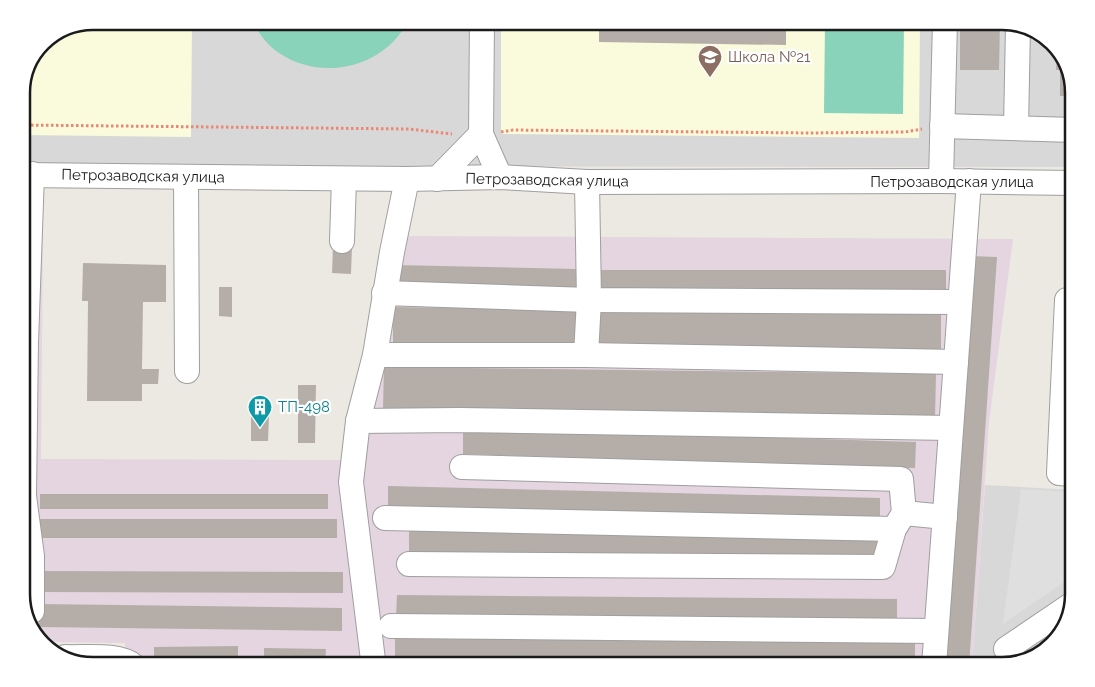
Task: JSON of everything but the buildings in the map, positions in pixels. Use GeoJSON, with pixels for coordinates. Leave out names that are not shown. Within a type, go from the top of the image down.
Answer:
{"type":"FeatureCollection","features":[{"type":"Feature","properties":{"kind":"street"},"geometry":{"type":"LineString","coordinates":[[482,30],[481,134],[500,177]]}},
{"type":"Feature","properties":{"kind":"street"},"geometry":{"type":"LineString","coordinates":[[941,181],[945,30]]}},
{"type":"Feature","properties":{"kind":"street"},"geometry":{"type":"LineString","coordinates":[[1016,128],[1018,32]]}},
{"type":"Feature","properties":{"kind":"street"},"geometry":{"type":"LineString","coordinates":[[942,126],[1065,130]]}},
{"type":"Feature","properties":{"kind":"street"},"geometry":{"type":"LineString","coordinates":[[437,179],[481,134]]}},
{"type":"Feature","properties":{"kind":"street","name":"Петрозаводская улица"},"geometry":{"type":"LineString","coordinates":[[30,174],[344,179],[500,177],[587,182],[968,181],[1065,183]]}},
{"type":"Feature","properties":{"kind":"street"},"geometry":{"type":"LineString","coordinates":[[186,177],[187,371]]}},
{"type":"Feature","properties":{"kind":"street"},"geometry":{"type":"LineString","coordinates":[[342,241],[344,179]]}},
{"type":"Feature","properties":{"kind":"street"},"geometry":{"type":"LineString","coordinates":[[373,657],[351,482],[358,420],[375,355],[384,293],[408,179]]}},
{"type":"Feature","properties":{"kind":"street"},"geometry":{"type":"LineString","coordinates":[[935,657],[968,181]]}},
{"type":"Feature","properties":{"kind":"street"},"geometry":{"type":"LineString","coordinates":[[586,355],[589,300],[587,182]]}},
{"type":"Feature","properties":{"kind":"street"},"geometry":{"type":"LineString","coordinates":[[384,293],[589,300],[960,302]]}},
{"type":"Feature","properties":{"kind":"street"},"geometry":{"type":"LineString","coordinates":[[1065,343],[1059,473],[1065,473]]}},
{"type":"Feature","properties":{"kind":"street"},"geometry":{"type":"LineString","coordinates":[[375,355],[586,355],[956,362]]}},
{"type":"Feature","properties":{"kind":"street"},"geometry":{"type":"LineString","coordinates":[[358,420],[951,428]]}},
{"type":"Feature","properties":{"kind":"street"},"geometry":{"type":"LineString","coordinates":[[409,564],[883,567],[899,521],[901,478],[462,467]]}},
{"type":"Feature","properties":{"kind":"street"},"geometry":{"type":"LineString","coordinates":[[385,518],[899,521],[945,517]]}},
{"type":"Feature","properties":{"kind":"street"},"geometry":{"type":"LineString","coordinates":[[30,589],[32,610]]}},
{"type":"Feature","properties":{"kind":"street"},"geometry":{"type":"LineString","coordinates":[[1011,656],[1006,649],[1063,610]]}},
{"type":"Feature","properties":{"kind":"street"},"geometry":{"type":"LineString","coordinates":[[391,626],[936,631]]}},
{"type":"Feature","properties":{"kind":"shaded area"},"geometry":{"type":"Polygon","coordinates":[[[93,30],[1002,30],[1019,32],[1034,38],[1047,48],[1057,61],[1064,80],[1065,89],[1065,167],[30,166],[30,89],[35,69],[48,48],[69,35],[80,31],[93,30]]]}},
{"type":"Feature","properties":{"kind":"shaded area"},"geometry":{"type":"Polygon","coordinates":[[[192,30],[191,137],[30,135],[30,89],[32,76],[48,48],[69,35],[80,31],[192,30]]]}},
{"type":"Feature","properties":{"kind":"shaded area","name":"Школа №21"},"geometry":{"type":"Polygon","coordinates":[[[501,30],[920,30],[919,138],[501,134],[501,30]]]}},
{"type":"Feature","properties":{"kind":"shaded area"},"geometry":{"type":"Polygon","coordinates":[[[30,223],[43,224],[41,459],[343,460],[389,236],[1013,239],[989,422],[973,657],[126,657],[125,643],[52,642],[36,622],[31,607],[30,223]]]}},
{"type":"Feature","properties":{"kind":"shaded area"},"geometry":{"type":"Polygon","coordinates":[[[985,485],[1065,489],[1065,594],[1063,611],[1057,626],[1047,639],[1034,649],[1019,655],[973,657],[985,485]]]}},
{"type":"Feature","properties":{"kind":"shaded area"},"geometry":{"type":"Polygon","coordinates":[[[1021,489],[1065,491],[1065,581],[1003,624],[1021,489]]]}},
{"type":"Feature","properties":{"kind":"green space"},"geometry":{"type":"Polygon","coordinates":[[[257,30],[402,30],[384,50],[368,59],[351,65],[332,68],[314,67],[296,62],[279,53],[257,30]]]}},
{"type":"Feature","properties":{"kind":"green space"},"geometry":{"type":"Polygon","coordinates":[[[825,30],[904,30],[903,114],[824,113],[825,30]]]}},
{"type":"Feature","properties":{"kind":"place","name":"Школа №21"},"geometry":{"type":"Point","coordinates":[710,78]}},
{"type":"Feature","properties":{"kind":"place","name":"ТП-498"},"geometry":{"type":"Point","coordinates":[260,428]}}]}
